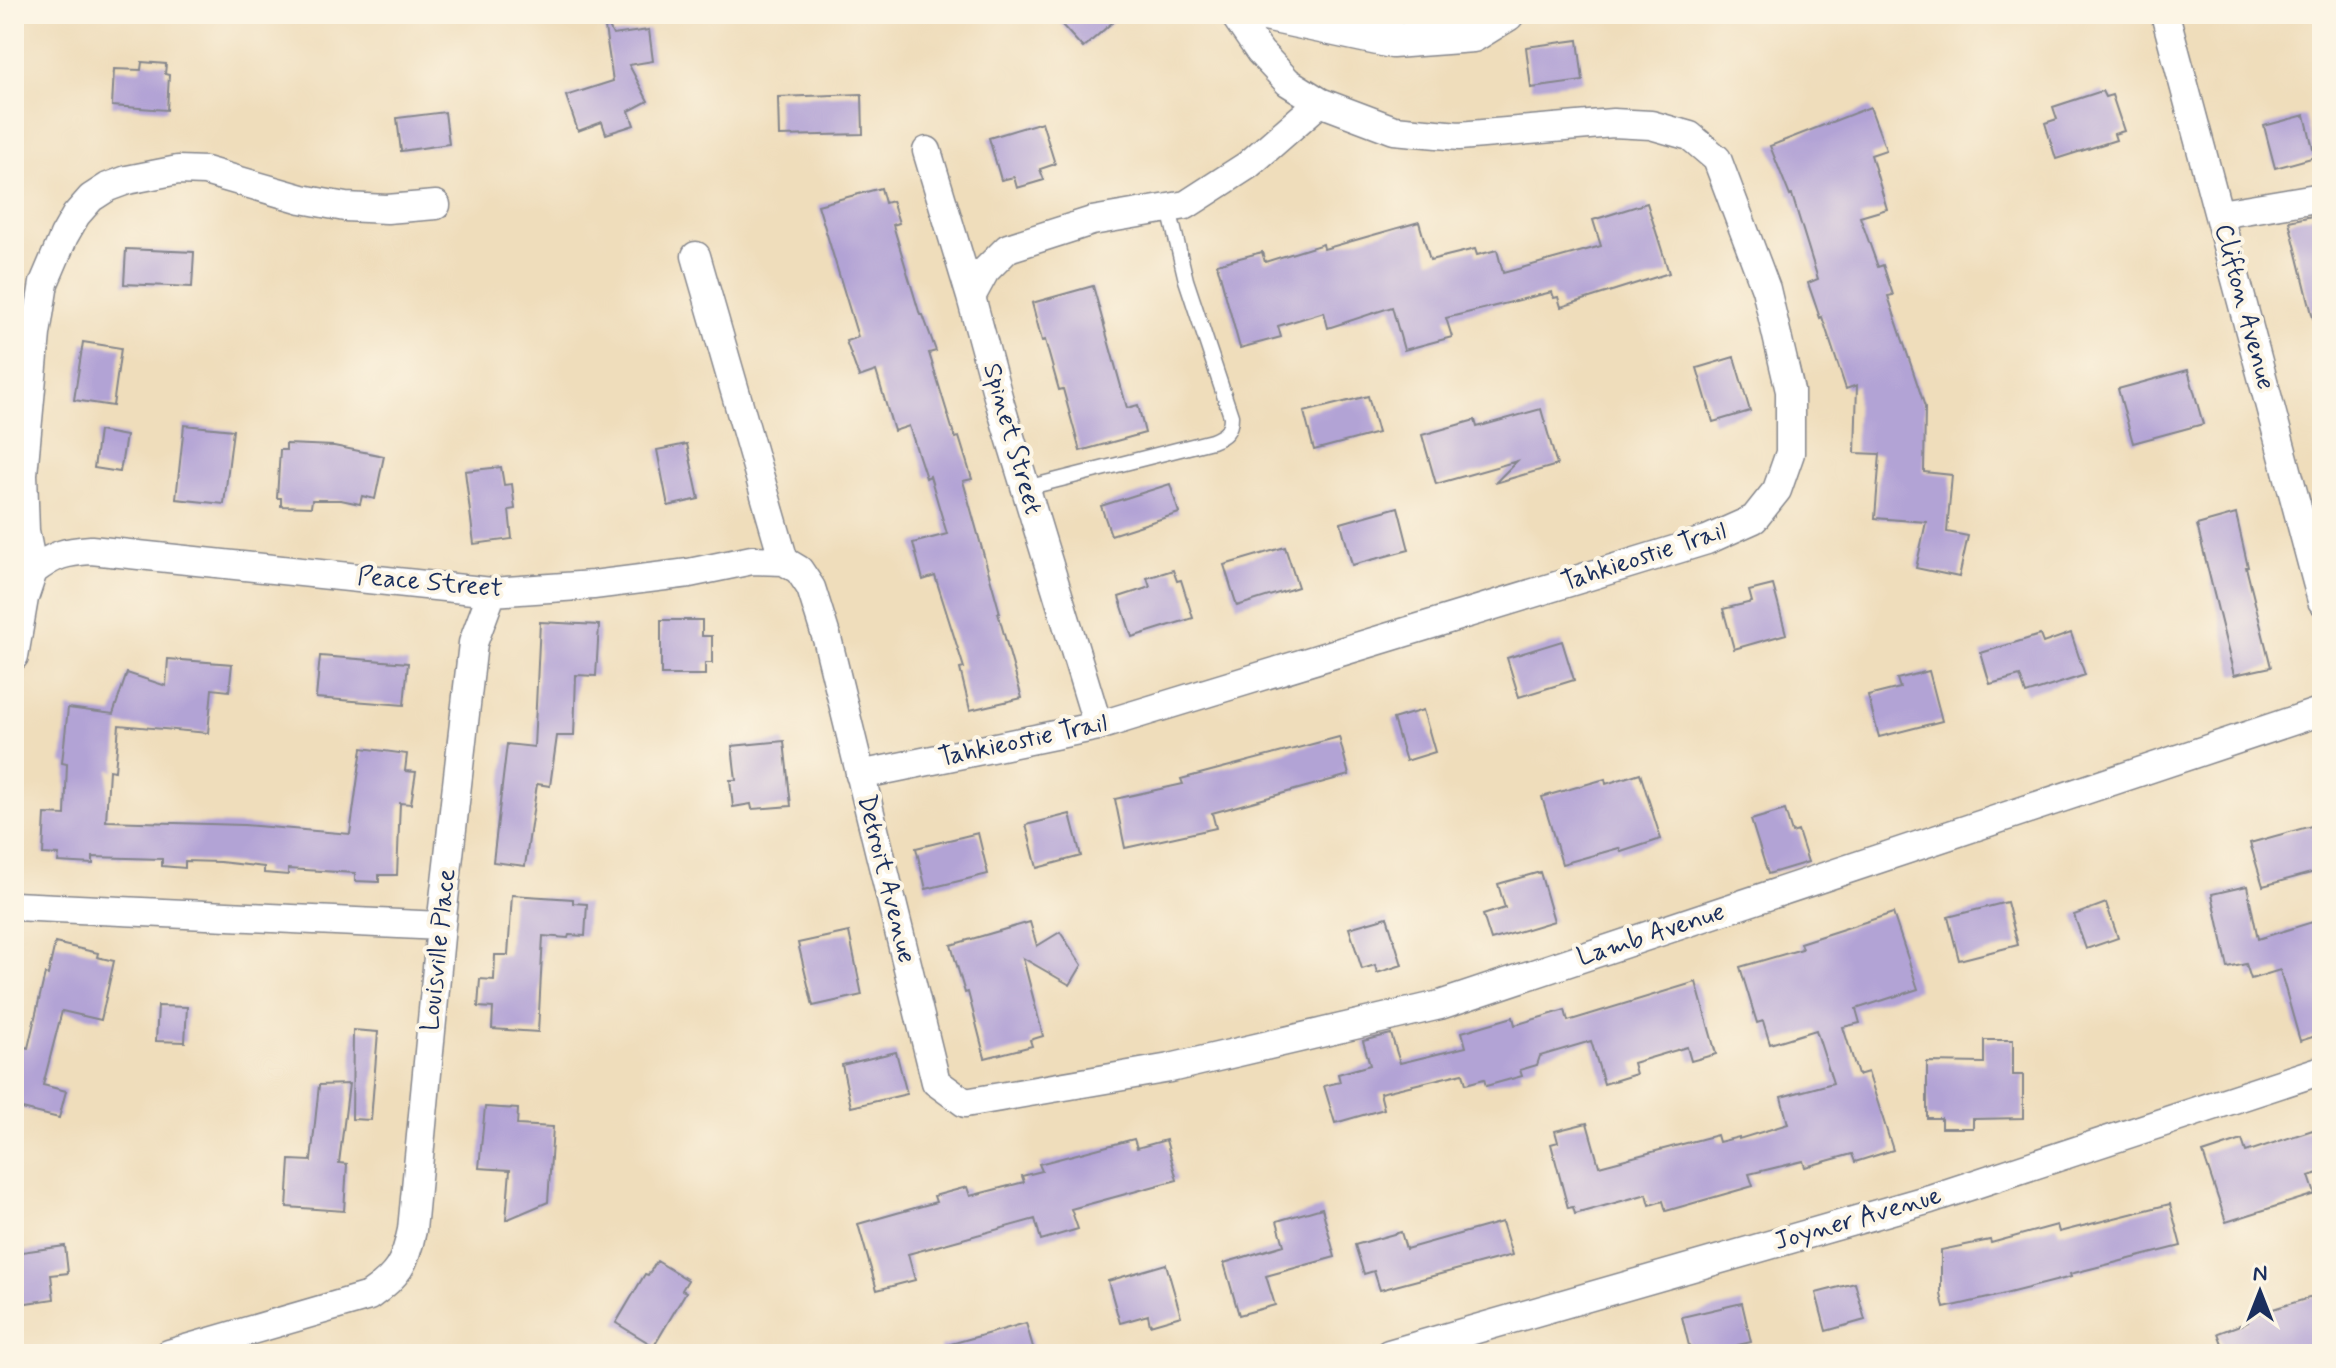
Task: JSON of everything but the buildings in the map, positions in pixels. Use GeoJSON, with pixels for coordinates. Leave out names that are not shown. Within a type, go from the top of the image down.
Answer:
{"type":"FeatureCollection","features":[{"type":"Feature","properties":{"kind":"street","name":"Tahkieostie Trail"},"geometry":{"type":"LineString","coordinates":[[860,775],[1098,726],[1707,540],[1754,519],[1777,490],[1790,453],[1790,391],[1766,289],[1717,159],[1690,136],[1651,125],[1613,123],[1459,136],[1394,130],[1320,102],[1288,82],[1260,52],[1234,14]]}},
{"type":"Feature","properties":{"kind":"street"},"geometry":{"type":"LineString","coordinates":[[1265,14],[1473,35],[1507,14]]}},
{"type":"Feature","properties":{"kind":"street","name":"Clifton Avenue"},"geometry":{"type":"LineString","coordinates":[[2165,14],[2322,601]]}},
{"type":"Feature","properties":{"kind":"street"},"geometry":{"type":"LineString","coordinates":[[971,297],[985,271],[1008,248],[1092,221],[1186,205],[1248,165],[1320,102]]}},
{"type":"Feature","properties":{"kind":"street","name":"Spinet Street"},"geometry":{"type":"LineString","coordinates":[[927,151],[1098,726]]}},
{"type":"Feature","properties":{"kind":"street"},"geometry":{"type":"LineString","coordinates":[[14,656],[24,598],[33,571],[25,531],[23,474],[44,283],[64,236],[91,198],[127,180],[178,170],[205,171],[302,199],[345,207],[387,209],[436,205]]}},
{"type":"Feature","properties":{"kind":"street"},"geometry":{"type":"LineString","coordinates":[[2220,214],[2322,197]]}},
{"type":"Feature","properties":{"kind":"street"},"geometry":{"type":"LineString","coordinates":[[696,256],[784,561]]}},
{"type":"Feature","properties":{"kind":"street","name":"Peace Street"},"geometry":{"type":"LineString","coordinates":[[33,571],[49,558],[64,552],[91,550],[492,592],[634,580],[752,560],[784,561]]}},
{"type":"Feature","properties":{"kind":"street","name":"Detroit Avenue"},"geometry":{"type":"LineString","coordinates":[[784,561],[799,570],[811,588],[828,642],[936,1082],[965,1103]]}},
{"type":"Feature","properties":{"kind":"street","name":"Louisville Place"},"geometry":{"type":"LineString","coordinates":[[169,1354],[369,1296],[388,1283],[406,1256],[412,1230],[441,926],[473,643],[492,592]]}},
{"type":"Feature","properties":{"kind":"street","name":"Lamb Avenue"},"geometry":{"type":"LineString","coordinates":[[965,1103],[1170,1068],[1440,1005],[2322,711]]}},
{"type":"Feature","properties":{"kind":"street"},"geometry":{"type":"LineString","coordinates":[[14,906],[441,926]]}},
{"type":"Feature","properties":{"kind":"street","name":"Joyner Avenue"},"geometry":{"type":"LineString","coordinates":[[1389,1354],[1930,1199],[2322,1070]]}},
{"type":"Feature","properties":{"kind":"lane"},"geometry":{"type":"LineString","coordinates":[[1026,488],[1212,441],[1223,437],[1231,426],[1231,416],[1186,280],[1169,209]]}}]}
